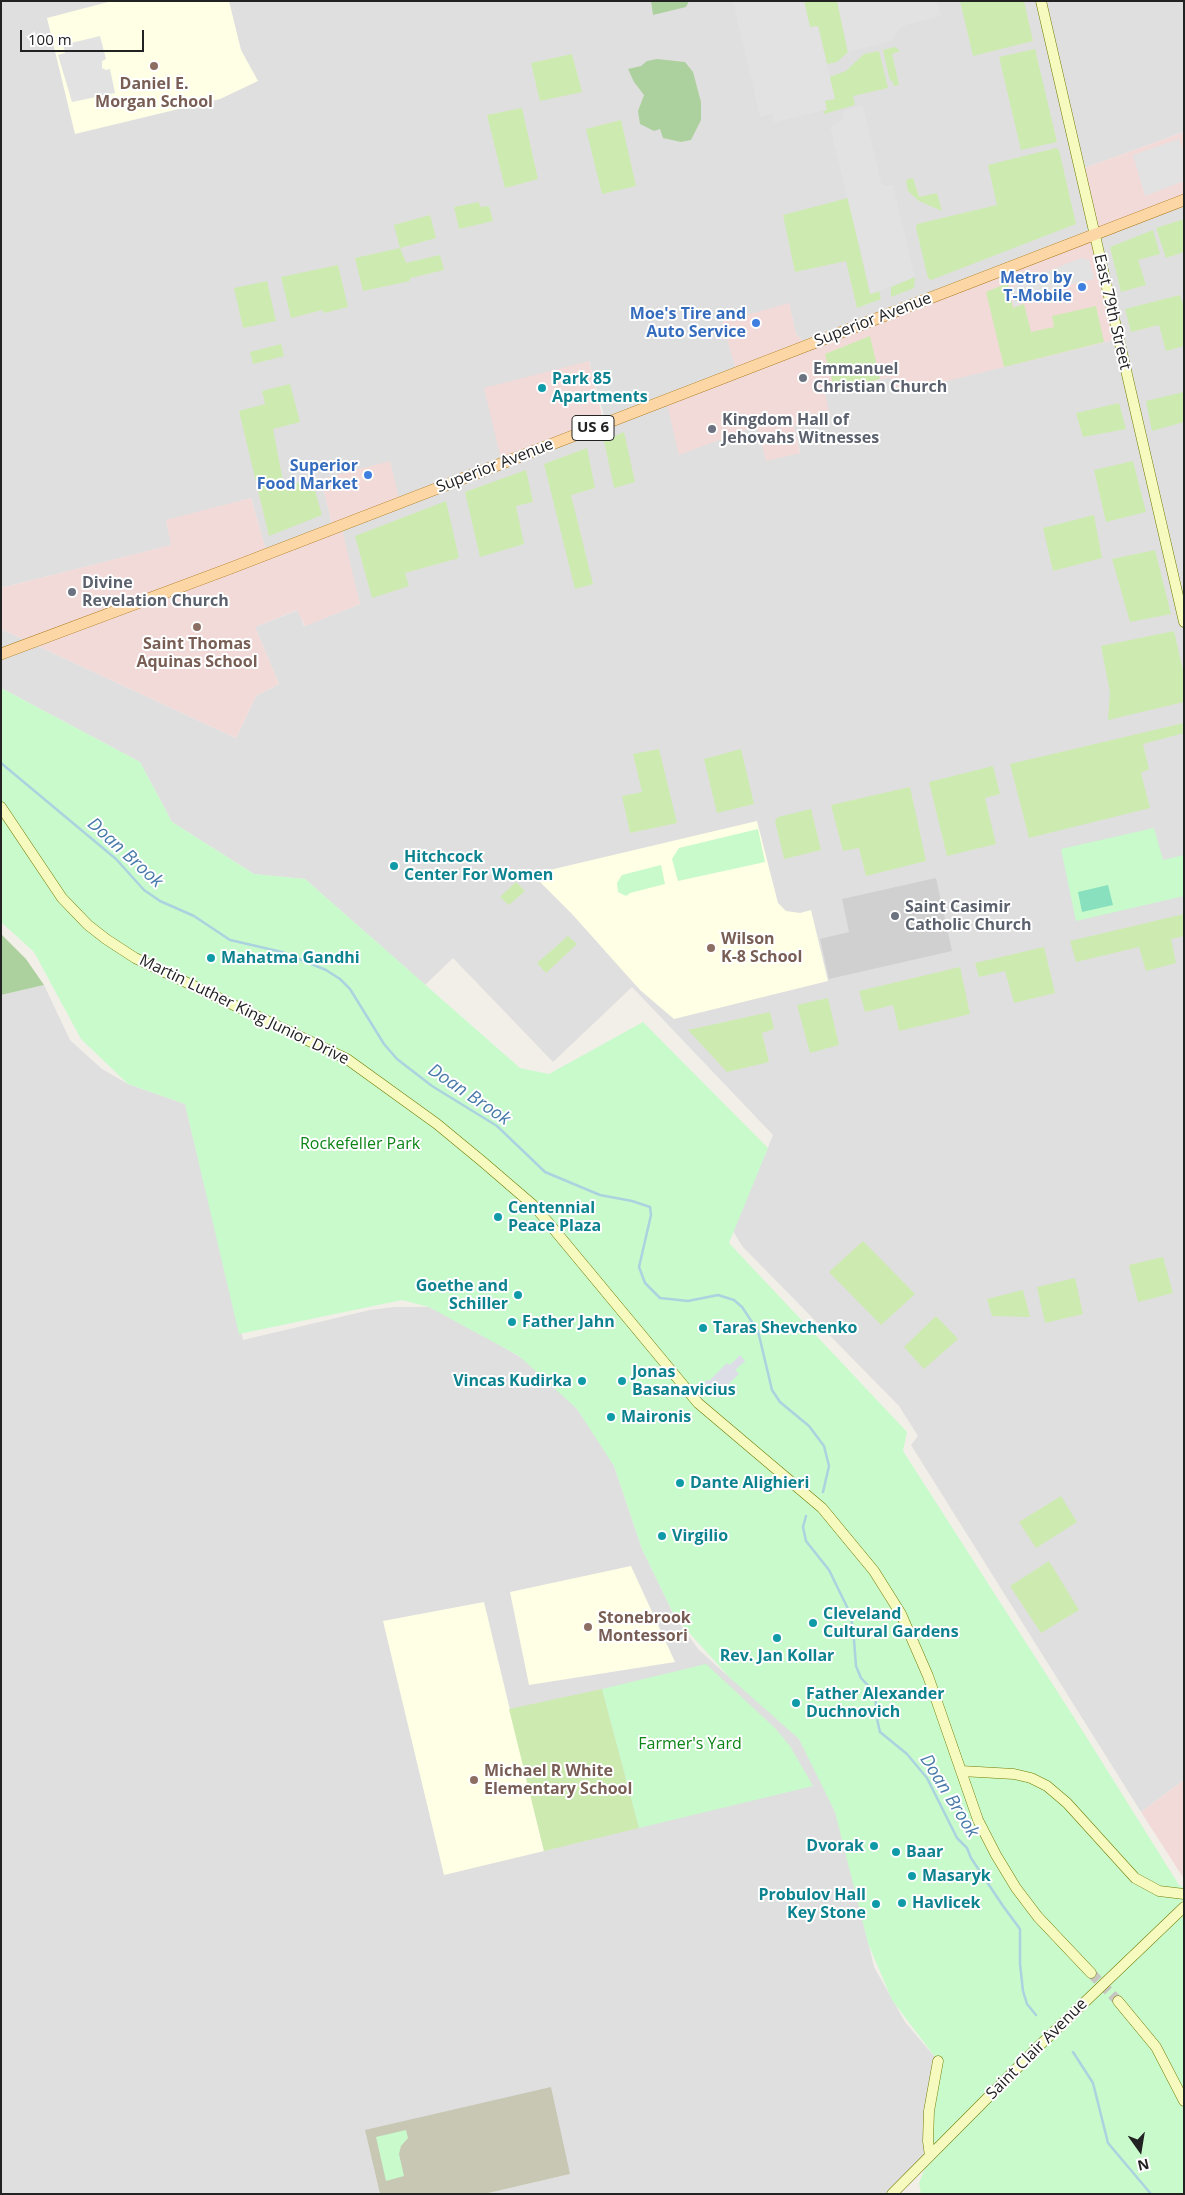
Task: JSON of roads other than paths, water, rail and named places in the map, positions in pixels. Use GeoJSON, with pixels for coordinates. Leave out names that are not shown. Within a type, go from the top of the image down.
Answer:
{"type":"FeatureCollection","features":[{"type":"Feature","properties":{"kind":"main road","name":"East 79th Street"},"geometry":{"type":"LineString","coordinates":[[1041,1],[1184,622]]}},
{"type":"Feature","properties":{"kind":"main road","name":"Superior Avenue"},"geometry":{"type":"LineString","coordinates":[[1,654],[231,568],[1184,200]]}},
{"type":"Feature","properties":{"kind":"main road","name":"Martin Luther King Junior Drive"},"geometry":{"type":"LineString","coordinates":[[1,807],[58,893],[88,925],[106,940],[136,958],[346,1059],[437,1124],[491,1168],[533,1205],[698,1403],[822,1508],[874,1571],[901,1614],[922,1661],[988,1840],[1016,1888],[1046,1926],[1091,1973]]}},
{"type":"Feature","properties":{"kind":"main road"},"geometry":{"type":"LineString","coordinates":[[961,1771],[1014,1774],[1032,1778],[1047,1786],[1067,1803],[1135,1878],[1159,1891],[1184,1894]]}},
{"type":"Feature","properties":{"kind":"main road","name":"Saint Clair Avenue"},"geometry":{"type":"LineString","coordinates":[[892,2194],[1040,2044],[1184,1906]]}},
{"type":"Feature","properties":{"kind":"main road"},"geometry":{"type":"LineString","coordinates":[[1118,2001],[1156,2047],[1184,2101]]}},
{"type":"Feature","properties":{"kind":"main road"},"geometry":{"type":"LineString","coordinates":[[930,2156],[928,2141],[929,2111],[938,2061]]}},
{"type":"Feature","properties":{"kind":"waterway","name":"Doan Brook"},"geometry":{"type":"LineString","coordinates":[[1,763],[116,859],[144,890],[160,901],[194,916],[230,940],[282,952],[326,970],[340,979],[350,989],[384,1044],[397,1059],[432,1086],[497,1126],[545,1172],[600,1195],[632,1201],[650,1207],[651,1215],[639,1267],[645,1283],[660,1298],[688,1301],[718,1295],[734,1300],[742,1307],[758,1331],[772,1390],[780,1402],[809,1426],[824,1446],[829,1466],[823,1492]]}},
{"type":"Feature","properties":{"kind":"waterway","name":"Doan Brook"},"geometry":{"type":"LineString","coordinates":[[806,1516],[803,1527],[806,1541],[829,1570],[849,1611],[853,1627],[856,1666],[861,1678],[875,1693],[880,1732],[907,1754],[927,1778],[957,1838],[967,1848],[971,1858],[1020,1929],[1020,1964],[1023,1991],[1027,2004],[1036,2015]]}},
{"type":"Feature","properties":{"kind":"waterway","name":"Doan Brook"},"geometry":{"type":"LineString","coordinates":[[1073,2052],[1093,2083],[1108,2143],[1151,2194]]}},
{"type":"Feature","properties":{"kind":"tunnel"},"geometry":{"type":"LineString","coordinates":[[1091,1973],[1118,2001]]}},
{"type":"Feature","properties":{"kind":"place","name":"Daniel E. Morgan School"},"geometry":{"type":"Point","coordinates":[154,66]}},
{"type":"Feature","properties":{"kind":"place","name":"Metro by T-Mobile"},"geometry":{"type":"Point","coordinates":[1082,287]}},
{"type":"Feature","properties":{"kind":"place","name":"Moe's Tire and Auto Service"},"geometry":{"type":"Point","coordinates":[756,323]}},
{"type":"Feature","properties":{"kind":"place","name":"Emmanuel Christian Church"},"geometry":{"type":"Point","coordinates":[803,378]}},
{"type":"Feature","properties":{"kind":"place","name":"Park 85 Apartments"},"geometry":{"type":"Point","coordinates":[542,388]}},
{"type":"Feature","properties":{"kind":"place","name":"Kingdom Hall of Jehovahs Witnesses"},"geometry":{"type":"Point","coordinates":[712,429]}},
{"type":"Feature","properties":{"kind":"place","name":"Superior Food Market"},"geometry":{"type":"Point","coordinates":[368,475]}},
{"type":"Feature","properties":{"kind":"place","name":"Divine Revelation Church"},"geometry":{"type":"Point","coordinates":[72,592]}},
{"type":"Feature","properties":{"kind":"place","name":"Saint Thomas Aquinas School"},"geometry":{"type":"Point","coordinates":[197,627]}},
{"type":"Feature","properties":{"kind":"place","name":"Hitchcock Center For Women"},"geometry":{"type":"Point","coordinates":[394,866]}},
{"type":"Feature","properties":{"kind":"place","name":"Saint Casimir Catholic Church"},"geometry":{"type":"Point","coordinates":[895,916]}},
{"type":"Feature","properties":{"kind":"place","name":"Wilson K-8 School"},"geometry":{"type":"Point","coordinates":[711,948]}},
{"type":"Feature","properties":{"kind":"place","name":"Mahatma Gandhi"},"geometry":{"type":"Point","coordinates":[211,958]}},
{"type":"Feature","properties":{"kind":"place","name":"Centennial Peace Plaza"},"geometry":{"type":"Point","coordinates":[498,1217]}},
{"type":"Feature","properties":{"kind":"place","name":"Goethe and Schiller"},"geometry":{"type":"Point","coordinates":[518,1295]}},
{"type":"Feature","properties":{"kind":"place","name":"Father Jahn"},"geometry":{"type":"Point","coordinates":[512,1322]}},
{"type":"Feature","properties":{"kind":"place","name":"Taras Shevchenko"},"geometry":{"type":"Point","coordinates":[703,1328]}},
{"type":"Feature","properties":{"kind":"place","name":"Vincas Kudirka"},"geometry":{"type":"Point","coordinates":[582,1381]}},
{"type":"Feature","properties":{"kind":"place","name":"Jonas Basanavicius"},"geometry":{"type":"Point","coordinates":[622,1381]}},
{"type":"Feature","properties":{"kind":"place","name":"Maironis"},"geometry":{"type":"Point","coordinates":[611,1417]}},
{"type":"Feature","properties":{"kind":"place","name":"Dante Alighieri"},"geometry":{"type":"Point","coordinates":[680,1483]}},
{"type":"Feature","properties":{"kind":"place","name":"Virgilio"},"geometry":{"type":"Point","coordinates":[662,1536]}},
{"type":"Feature","properties":{"kind":"place","name":"Cleveland Cultural Gardens"},"geometry":{"type":"Point","coordinates":[813,1623]}},
{"type":"Feature","properties":{"kind":"place","name":"Stonebrook Montessori"},"geometry":{"type":"Point","coordinates":[588,1627]}},
{"type":"Feature","properties":{"kind":"place","name":"Rev. Jan Kollar"},"geometry":{"type":"Point","coordinates":[777,1638]}},
{"type":"Feature","properties":{"kind":"place","name":"Father Alexander Duchnovich"},"geometry":{"type":"Point","coordinates":[796,1703]}},
{"type":"Feature","properties":{"kind":"place","name":"Michael R White Elementary School"},"geometry":{"type":"Point","coordinates":[474,1780]}},
{"type":"Feature","properties":{"kind":"place","name":"Dvorak"},"geometry":{"type":"Point","coordinates":[874,1846]}},
{"type":"Feature","properties":{"kind":"place","name":"Baar"},"geometry":{"type":"Point","coordinates":[896,1852]}},
{"type":"Feature","properties":{"kind":"place","name":"Masaryk"},"geometry":{"type":"Point","coordinates":[912,1876]}},
{"type":"Feature","properties":{"kind":"place","name":"Havlicek"},"geometry":{"type":"Point","coordinates":[902,1903]}},
{"type":"Feature","properties":{"kind":"place","name":"Probulov Hall Key Stone"},"geometry":{"type":"Point","coordinates":[876,1904]}},
{"type":"Feature","properties":{"kind":"park label","name":"Rockefeller Park"},"geometry":{"type":"Point","coordinates":[360,1144]}},
{"type":"Feature","properties":{"kind":"park label","name":"Farmer's Yard"},"geometry":{"type":"Point","coordinates":[690,1744]}}]}
